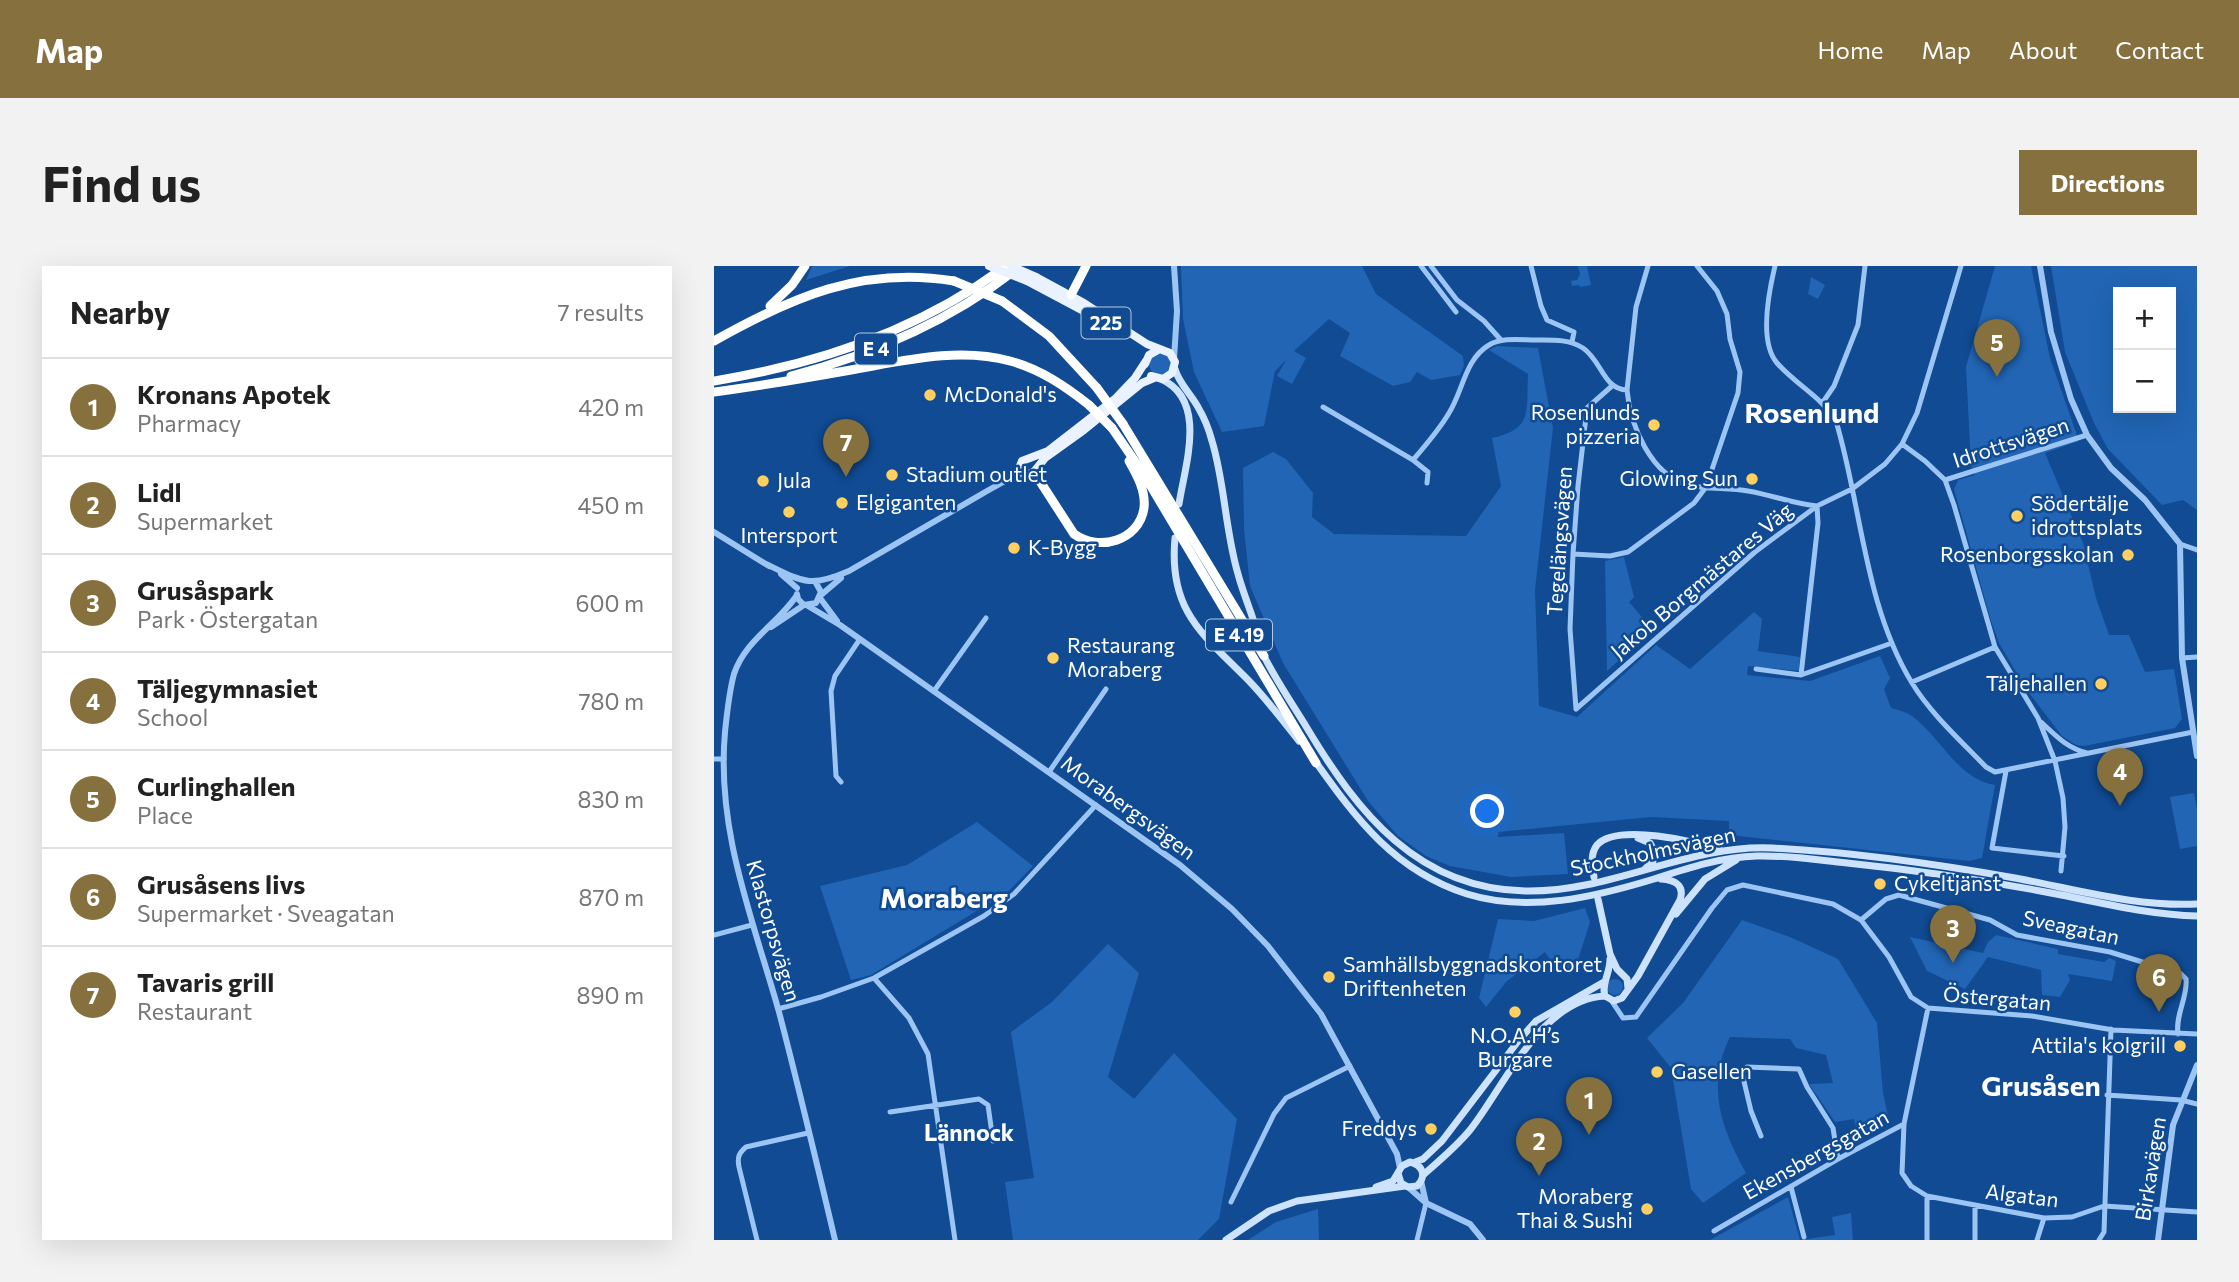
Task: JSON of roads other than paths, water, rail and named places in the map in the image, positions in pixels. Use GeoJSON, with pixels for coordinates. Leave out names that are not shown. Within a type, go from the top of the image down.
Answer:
{"type":"FeatureCollection","features":[{"type":"Feature","properties":{"kind":"highway"},"geometry":{"type":"LineString","coordinates":[[758,316],[784,295],[804,266]]}},
{"type":"Feature","properties":{"kind":"highway","name":"E 4"},"geometry":{"type":"LineString","coordinates":[[714,381],[793,365],[872,340],[949,303],[1009,266]]}},
{"type":"Feature","properties":{"kind":"highway","name":"E 4"},"geometry":{"type":"LineString","coordinates":[[714,392],[792,376],[872,351],[954,311],[1020,266]]}},
{"type":"Feature","properties":{"kind":"highway"},"geometry":{"type":"LineString","coordinates":[[1071,295],[1086,266]]}},
{"type":"Feature","properties":{"kind":"highway","name":"E 4.19"},"geometry":{"type":"LineString","coordinates":[[714,341],[758,316],[832,284],[869,275],[902,273],[954,281],[1002,301],[1049,336],[1097,388],[1124,424],[1264,656]]}},
{"type":"Feature","properties":{"kind":"highway","name":"E 4.19"},"geometry":{"type":"LineString","coordinates":[[714,392],[779,384],[918,359],[961,355],[993,357],[1025,366],[1055,380],[1089,405],[1143,472],[1316,763]]}},
{"type":"Feature","properties":{"kind":"highway"},"geometry":{"type":"LineString","coordinates":[[1032,468],[1074,534],[1081,539],[1101,544],[1120,539],[1136,526],[1144,503],[1139,481],[1110,429]]}},
{"type":"Feature","properties":{"kind":"main road","name":"225"},"geometry":{"type":"LineString","coordinates":[[989,266],[1071,295],[1134,337],[1161,350]]}},
{"type":"Feature","properties":{"kind":"main road","name":"225"},"geometry":{"type":"LineString","coordinates":[[1009,266],[1132,340],[1142,349],[1146,360]]}},
{"type":"Feature","properties":{"kind":"main road"},"geometry":{"type":"LineString","coordinates":[[1058,296],[1071,295]]}},
{"type":"Feature","properties":{"kind":"main road"},"geometry":{"type":"LineString","coordinates":[[1161,350],[1175,364],[1170,375],[1147,378],[1032,468],[1048,451],[1115,399],[1135,379],[1152,352],[1161,350]]}},
{"type":"Feature","properties":{"kind":"main road"},"geometry":{"type":"LineString","coordinates":[[1146,360],[1147,371],[1180,393],[1190,418],[1179,504]]}},
{"type":"Feature","properties":{"kind":"main road","name":"Stockholmsvägen"},"geometry":{"type":"LineString","coordinates":[[1175,364],[1179,379],[1200,411],[1212,439],[1232,552],[1264,656],[1325,757],[1354,798],[1398,845],[1430,866],[1468,883],[1527,891],[1585,886],[1722,851],[1771,848],[1978,872],[2131,901],[2197,904]]}},
{"type":"Feature","properties":{"kind":"main road"},"geometry":{"type":"LineString","coordinates":[[1020,466],[1024,460],[1032,468]]}},
{"type":"Feature","properties":{"kind":"main road","name":"Stockholmsvägen"},"geometry":{"type":"LineString","coordinates":[[1175,538],[1174,573],[1178,592],[1198,629],[1264,698],[1316,763],[1349,810],[1384,846],[1414,869],[1461,892],[1502,901],[1549,902],[1580,898],[1717,860],[1745,856],[1790,857],[1919,871],[2138,910],[2197,916]]}},
{"type":"Feature","properties":{"kind":"main road"},"geometry":{"type":"LineString","coordinates":[[1627,836],[1645,840],[1654,850],[1653,861],[1641,872]]}},
{"type":"Feature","properties":{"kind":"main road"},"geometry":{"type":"LineString","coordinates":[[1594,877],[1592,855],[1599,843],[1610,837],[1654,836],[1722,851]]}},
{"type":"Feature","properties":{"kind":"main road"},"geometry":{"type":"LineString","coordinates":[[1664,928],[1705,879],[1723,866],[1745,856]]}},
{"type":"Feature","properties":{"kind":"main road"},"geometry":{"type":"LineString","coordinates":[[1226,1240],[1269,1211],[1297,1201],[1415,1187],[1470,1130],[1520,1057],[1542,1031],[1575,1005],[1622,998],[1680,900],[1682,892],[1679,885],[1671,880],[1653,879]]}},
{"type":"Feature","properties":{"kind":"main road"},"geometry":{"type":"LineString","coordinates":[[1598,899],[1611,954],[1628,982],[1628,988]]}},
{"type":"Feature","properties":{"kind":"main road"},"geometry":{"type":"LineString","coordinates":[[1366,1191],[1393,1181],[1399,1170],[1411,1162],[1423,1159],[1442,1141],[1536,1021],[1605,982],[1610,975],[1611,954]]}},
{"type":"Feature","properties":{"kind":"main road"},"geometry":{"type":"LineString","coordinates":[[1610,975],[1635,971],[1644,963]]}},
{"type":"Feature","properties":{"kind":"main road"},"geometry":{"type":"LineString","coordinates":[[1605,982],[1608,998]]}},
{"type":"Feature","properties":{"kind":"main road"},"geometry":{"type":"LineString","coordinates":[[1411,1162],[1419,1166],[1422,1178]]}},
{"type":"Feature","properties":{"kind":"main road"},"geometry":{"type":"LineString","coordinates":[[1399,1170],[1399,1181],[1407,1187]]}},
{"type":"Feature","properties":{"kind":"street"},"geometry":{"type":"LineString","coordinates":[[1174,266],[1177,311],[1175,364]]}},
{"type":"Feature","properties":{"kind":"street"},"geometry":{"type":"LineString","coordinates":[[1531,266],[1547,320],[1574,332],[1572,342]]}},
{"type":"Feature","properties":{"kind":"street"},"geometry":{"type":"LineString","coordinates":[[1647,266],[1636,307],[1627,390],[1628,403],[1642,441],[1661,469],[1687,485],[1735,489],[1817,506],[1818,523],[1801,675]]}},
{"type":"Feature","properties":{"kind":"street"},"geometry":{"type":"LineString","coordinates":[[1573,554],[1610,556],[1628,552],[1695,503],[1706,487],[1738,393],[1740,372],[1730,340],[1727,314],[1717,291],[1697,266]]}},
{"type":"Feature","properties":{"kind":"street"},"geometry":{"type":"LineString","coordinates":[[1775,266],[1768,313],[1768,340],[1774,359],[1823,402],[1836,421],[1879,608],[1892,643],[1912,682],[1930,708],[1986,767],[1996,772],[2193,732]]}},
{"type":"Feature","properties":{"kind":"street"},"geometry":{"type":"LineString","coordinates":[[1823,402],[1834,386],[1858,325],[1865,266]]}},
{"type":"Feature","properties":{"kind":"street","name":"Jakob Borgmästares Väg"},"geometry":{"type":"LineString","coordinates":[[1576,709],[1755,552],[1817,506],[1852,489],[1885,464],[1902,444],[1917,413],[1961,266]]}},
{"type":"Feature","properties":{"kind":"street"},"geometry":{"type":"LineString","coordinates":[[2040,266],[2051,332],[2071,399],[2087,435],[2111,468],[2145,500],[2179,544],[2197,550]]}},
{"type":"Feature","properties":{"kind":"street"},"geometry":{"type":"LineString","coordinates":[[1426,267],[1501,340]]}},
{"type":"Feature","properties":{"kind":"street"},"geometry":{"type":"LineString","coordinates":[[1426,267],[1456,312]]}},
{"type":"Feature","properties":{"kind":"street"},"geometry":{"type":"LineString","coordinates":[[1161,350],[1175,335]]}},
{"type":"Feature","properties":{"kind":"street"},"geometry":{"type":"LineString","coordinates":[[1413,460],[1449,413],[1472,360],[1490,344],[1501,340],[1572,342],[1584,348],[1596,360],[1612,386],[1627,390]]}},
{"type":"Feature","properties":{"kind":"street","name":"Tegelängsvägen"},"geometry":{"type":"LineString","coordinates":[[1576,709],[1570,629],[1577,486],[1587,408],[1612,386]]}},
{"type":"Feature","properties":{"kind":"street"},"geometry":{"type":"LineString","coordinates":[[1323,407],[1413,460],[1428,472],[1427,483]]}},
{"type":"Feature","properties":{"kind":"street","name":"Idrottsvägen"},"geometry":{"type":"LineString","coordinates":[[1945,480],[2087,435]]}},
{"type":"Feature","properties":{"kind":"street"},"geometry":{"type":"LineString","coordinates":[[1902,444],[1945,480],[1996,647],[2038,719],[2055,761],[2063,799],[2065,827],[2061,871]]}},
{"type":"Feature","properties":{"kind":"street"},"geometry":{"type":"LineString","coordinates":[[1005,481],[1020,466]]}},
{"type":"Feature","properties":{"kind":"street"},"geometry":{"type":"LineString","coordinates":[[816,583],[849,571],[1032,468]]}},
{"type":"Feature","properties":{"kind":"street"},"geometry":{"type":"LineString","coordinates":[[714,532],[766,564],[816,583],[821,588],[821,597]]}},
{"type":"Feature","properties":{"kind":"street"},"geometry":{"type":"LineString","coordinates":[[2179,544],[2182,658],[2197,756]]}},
{"type":"Feature","properties":{"kind":"street"},"geometry":{"type":"LineString","coordinates":[[766,564],[797,592],[806,605],[816,603],[849,571]]}},
{"type":"Feature","properties":{"kind":"street"},"geometry":{"type":"LineString","coordinates":[[797,592],[807,581]]}},
{"type":"Feature","properties":{"kind":"street","name":"Klastorpsvägen"},"geometry":{"type":"LineString","coordinates":[[797,592],[790,606],[751,645],[735,672],[727,717],[724,759],[726,811],[729,835],[752,925],[778,1009],[835,1240]]}},
{"type":"Feature","properties":{"kind":"street","name":"Morabergsvägen"},"geometry":{"type":"LineString","coordinates":[[821,597],[840,625]]}},
{"type":"Feature","properties":{"kind":"street","name":"Klastorpsvägen"},"geometry":{"type":"LineString","coordinates":[[760,634],[806,605]]}},
{"type":"Feature","properties":{"kind":"street","name":"Morabergsvägen"},"geometry":{"type":"LineString","coordinates":[[806,605],[860,639],[1201,882],[1262,939],[1321,1014],[1397,1154],[1399,1170]]}},
{"type":"Feature","properties":{"kind":"street"},"geometry":{"type":"LineString","coordinates":[[934,691],[986,618]]}},
{"type":"Feature","properties":{"kind":"street"},"geometry":{"type":"LineString","coordinates":[[841,782],[836,776],[831,691],[835,676],[860,639]]}},
{"type":"Feature","properties":{"kind":"street"},"geometry":{"type":"LineString","coordinates":[[1756,669],[1801,675],[1892,643]]}},
{"type":"Feature","properties":{"kind":"street"},"geometry":{"type":"LineString","coordinates":[[1912,682],[1996,647]]}},
{"type":"Feature","properties":{"kind":"street"},"geometry":{"type":"LineString","coordinates":[[2182,658],[2197,657]]}},
{"type":"Feature","properties":{"kind":"street"},"geometry":{"type":"LineString","coordinates":[[1049,772],[1106,689]]}},
{"type":"Feature","properties":{"kind":"street"},"geometry":{"type":"LineString","coordinates":[[2038,719],[2062,743],[2075,750],[2090,753]]}},
{"type":"Feature","properties":{"kind":"street"},"geometry":{"type":"LineString","coordinates":[[714,759],[724,759]]}},
{"type":"Feature","properties":{"kind":"street"},"geometry":{"type":"LineString","coordinates":[[2006,771],[1992,848],[2064,856]]}},
{"type":"Feature","properties":{"kind":"street"},"geometry":{"type":"LineString","coordinates":[[778,1009],[874,978],[984,916],[1014,894],[1096,806]]}},
{"type":"Feature","properties":{"kind":"street","name":"Östergatan"},"geometry":{"type":"LineString","coordinates":[[1620,1015],[1632,1019],[1641,1013],[1654,988],[1712,908],[1727,890],[1743,884],[1833,904],[1861,920],[1889,957],[1911,997],[1928,1009],[2032,1016],[2111,1030],[2197,1034]]}},
{"type":"Feature","properties":{"kind":"street","name":"Sveagatan"},"geometry":{"type":"LineString","coordinates":[[1861,920],[1881,903],[1899,894],[1990,920],[2017,935],[2099,950],[2181,974],[2187,984],[2179,1014],[2178,1034]]}},
{"type":"Feature","properties":{"kind":"street"},"geometry":{"type":"LineString","coordinates":[[714,934],[752,925]]}},
{"type":"Feature","properties":{"kind":"street"},"geometry":{"type":"LineString","coordinates":[[874,978],[909,1018],[928,1054],[955,1240]]}},
{"type":"Feature","properties":{"kind":"street"},"geometry":{"type":"LineString","coordinates":[[1608,998],[1620,1015]]}},
{"type":"Feature","properties":{"kind":"street"},"geometry":{"type":"LineString","coordinates":[[1620,1015],[1622,998]]}},
{"type":"Feature","properties":{"kind":"street","name":"Ekensbergsgatan"},"geometry":{"type":"LineString","coordinates":[[1714,1231],[1904,1124],[1928,1009]]}},
{"type":"Feature","properties":{"kind":"street"},"geometry":{"type":"LineString","coordinates":[[2099,1240],[2104,1232],[2111,1030]]}},
{"type":"Feature","properties":{"kind":"street","name":"Birkavägen"},"geometry":{"type":"LineString","coordinates":[[2158,1240],[2173,1125],[2197,1065]]}},
{"type":"Feature","properties":{"kind":"street"},"geometry":{"type":"LineString","coordinates":[[1231,1202],[1274,1114],[1286,1098],[1350,1066]]}},
{"type":"Feature","properties":{"kind":"street"},"geometry":{"type":"LineString","coordinates":[[1761,1136],[1751,1111],[1742,1073],[1746,1067],[1799,1069],[1833,1128],[1838,1159]]}},
{"type":"Feature","properties":{"kind":"street"},"geometry":{"type":"LineString","coordinates":[[2107,1095],[2181,1100],[2197,1104]]}},
{"type":"Feature","properties":{"kind":"street"},"geometry":{"type":"LineString","coordinates":[[890,1112],[979,1099],[988,1105],[993,1141]]}},
{"type":"Feature","properties":{"kind":"street"},"geometry":{"type":"LineString","coordinates":[[1904,1124],[1902,1173],[1911,1185],[1927,1196],[1927,1240]]}},
{"type":"Feature","properties":{"kind":"street"},"geometry":{"type":"LineString","coordinates":[[757,1240],[738,1167],[740,1152],[746,1147],[808,1133]]}},
{"type":"Feature","properties":{"kind":"street"},"geometry":{"type":"LineString","coordinates":[[1397,1154],[1411,1162]]}},
{"type":"Feature","properties":{"kind":"street"},"geometry":{"type":"LineString","coordinates":[[1417,1240],[1426,1203],[1422,1178]]}},
{"type":"Feature","properties":{"kind":"street"},"geometry":{"type":"LineString","coordinates":[[1407,1187],[1426,1203],[1470,1224],[1483,1240]]}},
{"type":"Feature","properties":{"kind":"street"},"geometry":{"type":"LineString","coordinates":[[1791,1187],[1804,1237]]}},
{"type":"Feature","properties":{"kind":"street","name":"Algatan"},"geometry":{"type":"LineString","coordinates":[[1927,1196],[2044,1218],[2072,1217],[2104,1206],[2197,1212]]}},
{"type":"Feature","properties":{"kind":"street"},"geometry":{"type":"LineString","coordinates":[[1975,1206],[1975,1240]]}},
{"type":"Feature","properties":{"kind":"street"},"geometry":{"type":"LineString","coordinates":[[2037,1240],[2044,1218]]}},
{"type":"Feature","properties":{"kind":"place","name":"Curlinghallen"},"geometry":{"type":"Point","coordinates":[1997,377]}},
{"type":"Feature","properties":{"kind":"place","name":"McDonald's"},"geometry":{"type":"Point","coordinates":[930,395]}},
{"type":"Feature","properties":{"kind":"place","name":"Rosenlunds pizzeria"},"geometry":{"type":"Point","coordinates":[1654,425]}},
{"type":"Feature","properties":{"kind":"place","name":"Stadium outlet"},"geometry":{"type":"Point","coordinates":[892,475]}},
{"type":"Feature","properties":{"kind":"place","name":"Tavaris grill"},"geometry":{"type":"Point","coordinates":[846,477]}},
{"type":"Feature","properties":{"kind":"place","name":"Glowing Sun"},"geometry":{"type":"Point","coordinates":[1752,479]}},
{"type":"Feature","properties":{"kind":"place","name":"Jula"},"geometry":{"type":"Point","coordinates":[763,481]}},
{"type":"Feature","properties":{"kind":"place","name":"Elgiganten"},"geometry":{"type":"Point","coordinates":[842,503]}},
{"type":"Feature","properties":{"kind":"place","name":"Intersport"},"geometry":{"type":"Point","coordinates":[789,512]}},
{"type":"Feature","properties":{"kind":"place","name":"Södertälje idrottsplats"},"geometry":{"type":"Point","coordinates":[2017,516]}},
{"type":"Feature","properties":{"kind":"place","name":"K-Bygg"},"geometry":{"type":"Point","coordinates":[1014,548]}},
{"type":"Feature","properties":{"kind":"place","name":"Rosenborgsskolan"},"geometry":{"type":"Point","coordinates":[2128,555]}},
{"type":"Feature","properties":{"kind":"place","name":"Restaurang Moraberg"},"geometry":{"type":"Point","coordinates":[1053,658]}},
{"type":"Feature","properties":{"kind":"place","name":"Täljehallen"},"geometry":{"type":"Point","coordinates":[2101,684]}},
{"type":"Feature","properties":{"kind":"place","name":"Täljegymnasiet"},"geometry":{"type":"Point","coordinates":[2120,806]}},
{"type":"Feature","properties":{"kind":"place","name":"Cykeltjänst"},"geometry":{"type":"Point","coordinates":[1880,884]}},
{"type":"Feature","properties":{"kind":"place","name":"Grusåspark"},"geometry":{"type":"Point","coordinates":[1953,963]}},
{"type":"Feature","properties":{"kind":"place","name":"Samhällsbyggnadskontoret Driftenheten"},"geometry":{"type":"Point","coordinates":[1329,977]}},
{"type":"Feature","properties":{"kind":"place","name":"N.O.A.H’s Burgare"},"geometry":{"type":"Point","coordinates":[1515,1012]}},
{"type":"Feature","properties":{"kind":"place","name":"Grusåsens livs"},"geometry":{"type":"Point","coordinates":[2159,1012]}},
{"type":"Feature","properties":{"kind":"place","name":"Attila's kolgrill"},"geometry":{"type":"Point","coordinates":[2180,1046]}},
{"type":"Feature","properties":{"kind":"place","name":"Gasellen"},"geometry":{"type":"Point","coordinates":[1657,1072]}},
{"type":"Feature","properties":{"kind":"place","name":"Freddys"},"geometry":{"type":"Point","coordinates":[1431,1129]}},
{"type":"Feature","properties":{"kind":"place","name":"Kronans Apotek"},"geometry":{"type":"Point","coordinates":[1589,1135]}},
{"type":"Feature","properties":{"kind":"place","name":"Lidl"},"geometry":{"type":"Point","coordinates":[1539,1176]}},
{"type":"Feature","properties":{"kind":"place","name":"Moraberg Thai & Sushi"},"geometry":{"type":"Point","coordinates":[1647,1209]}},
{"type":"Feature","properties":{"kind":"district","name":"Rosenlund"},"geometry":{"type":"Point","coordinates":[1812,413]}},
{"type":"Feature","properties":{"kind":"district","name":"Moraberg"},"geometry":{"type":"Point","coordinates":[944,898]}},
{"type":"Feature","properties":{"kind":"district","name":"Grusåsen"},"geometry":{"type":"Point","coordinates":[2041,1086]}},
{"type":"Feature","properties":{"kind":"district","name":"Lännock"},"geometry":{"type":"Point","coordinates":[969,1133]}}]}
